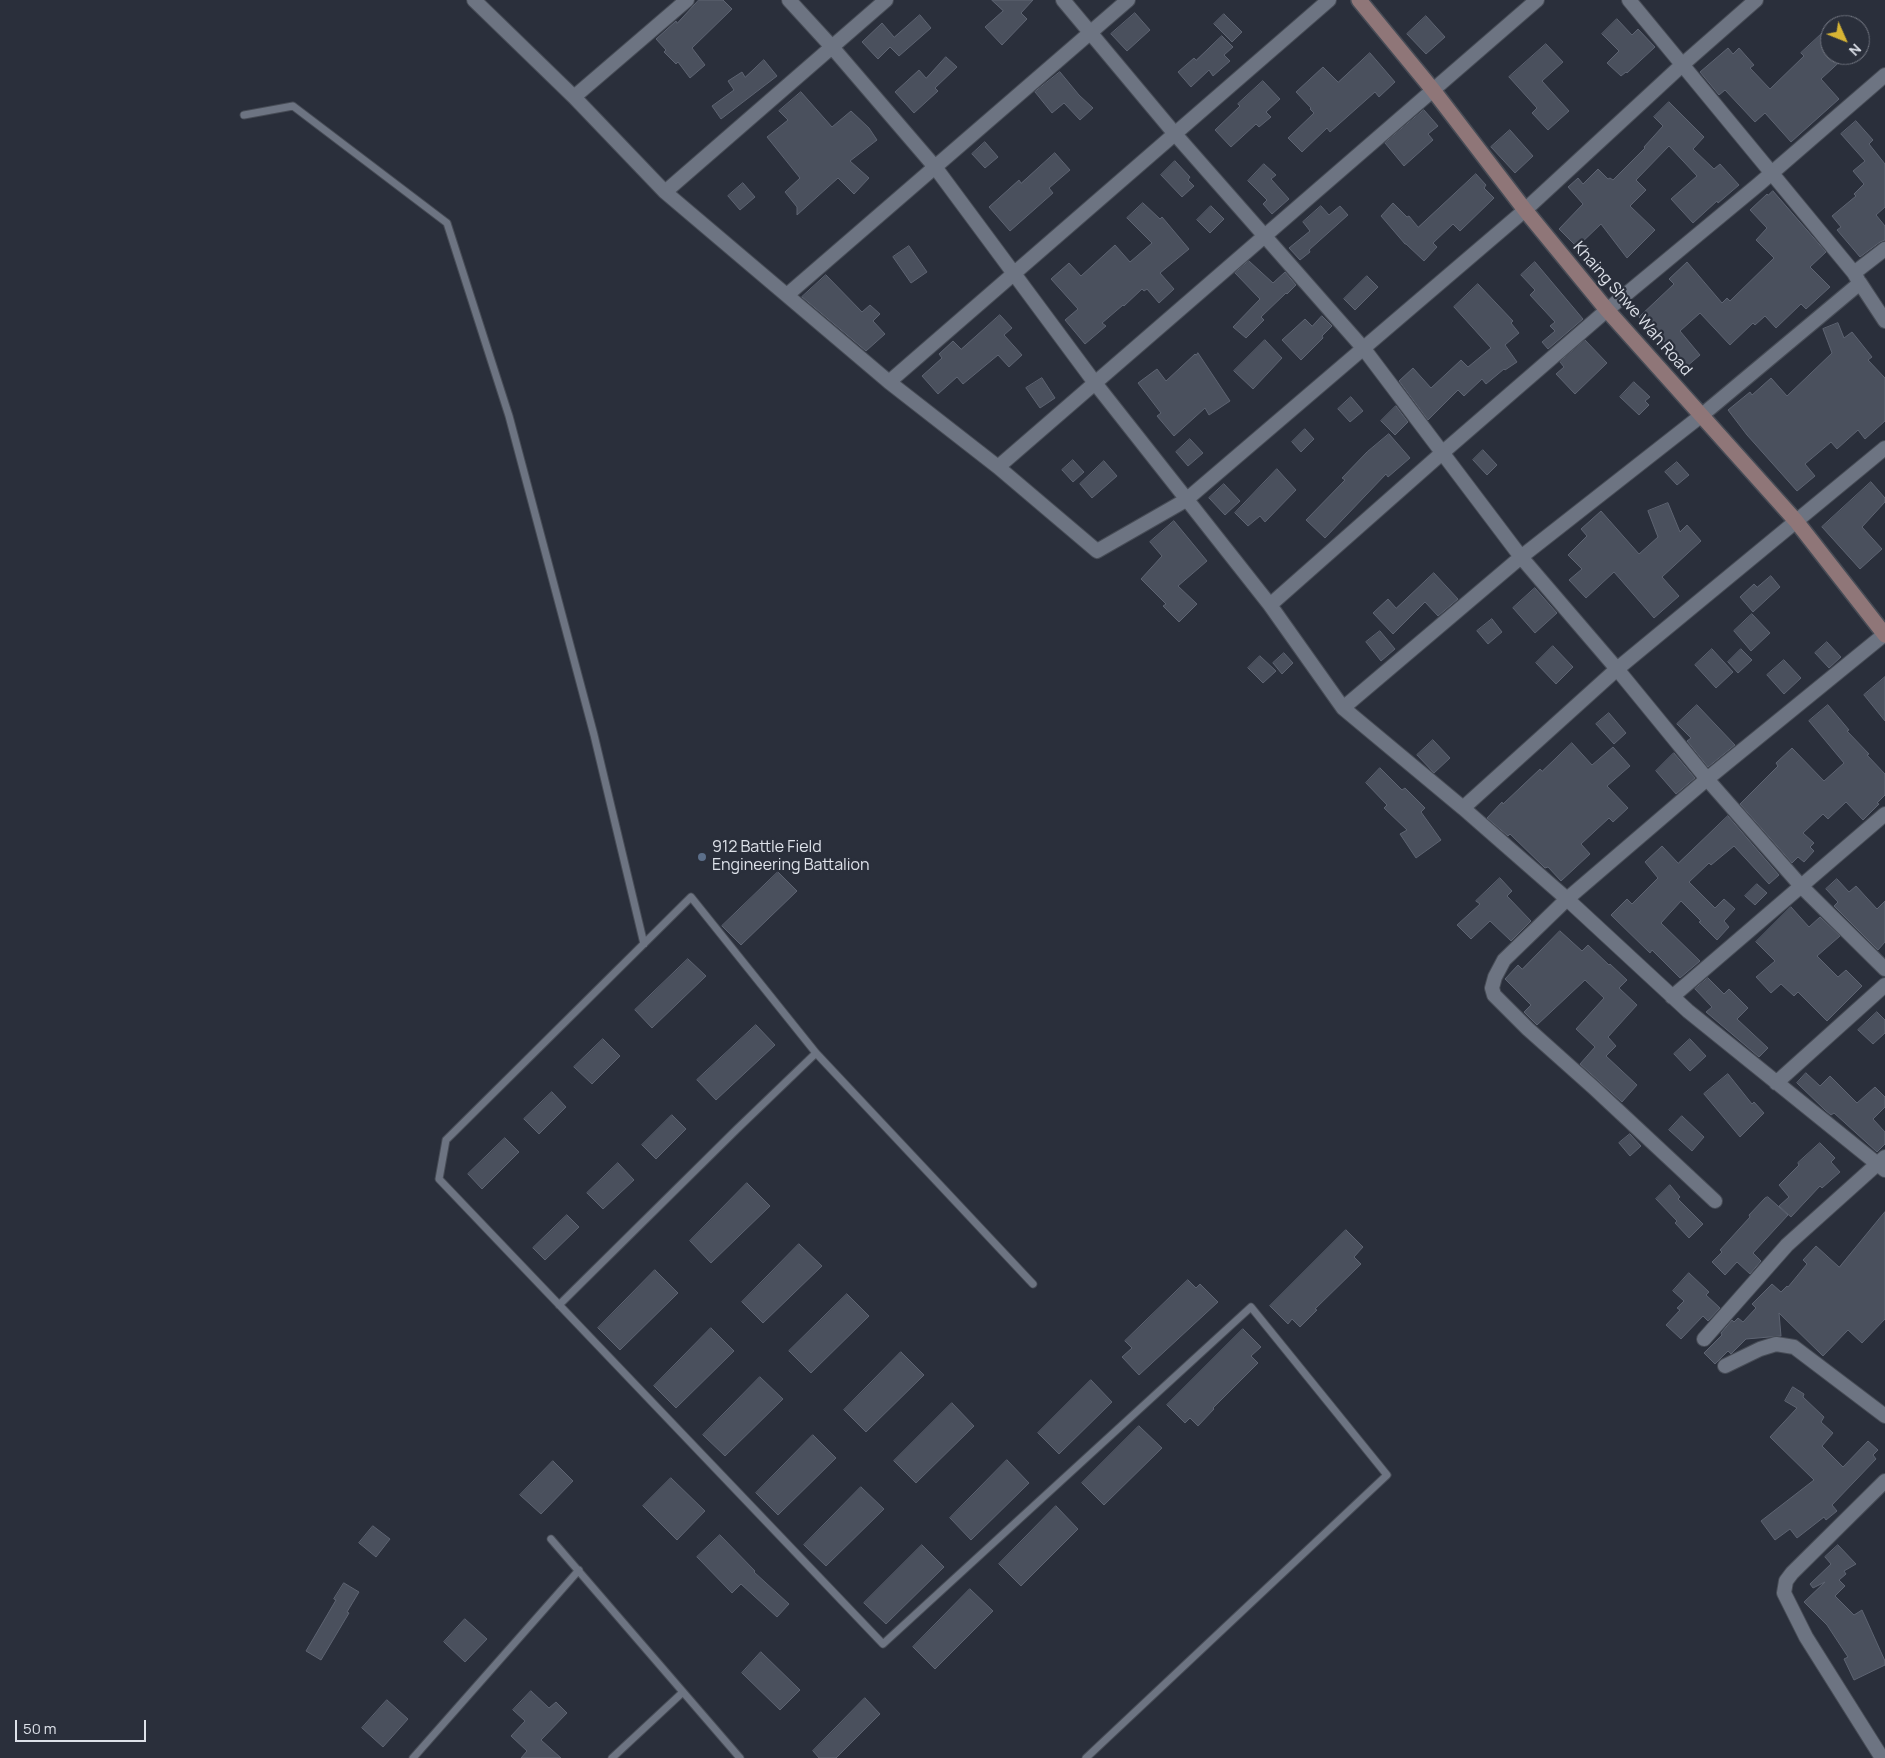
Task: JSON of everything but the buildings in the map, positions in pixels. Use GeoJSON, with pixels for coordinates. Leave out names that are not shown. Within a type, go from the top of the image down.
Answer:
{"type":"FeatureCollection","features":[{"type":"Feature","properties":{"kind":"street"},"geometry":{"type":"LineString","coordinates":[[474,0],[574,97],[665,192],[889,382],[998,467],[1097,551],[1186,500],[1525,210],[1682,65],[1756,0]]}},
{"type":"Feature","properties":{"kind":"street"},"geometry":{"type":"LineString","coordinates":[[574,97],[686,0]]}},
{"type":"Feature","properties":{"kind":"street"},"geometry":{"type":"LineString","coordinates":[[789,0],[935,167],[1095,383],[1270,605],[1343,708],[1567,899],[1672,997],[1776,1083],[1882,1164],[1787,1245],[1704,1339]]}},
{"type":"Feature","properties":{"kind":"street"},"geometry":{"type":"LineString","coordinates":[[665,192],[886,0]]}},
{"type":"Feature","properties":{"kind":"street"},"geometry":{"type":"LineString","coordinates":[[1063,0],[1175,134],[1364,349],[1521,557],[1617,669],[1707,779],[1801,886],[1885,969]]}},
{"type":"Feature","properties":{"kind":"street"},"geometry":{"type":"LineString","coordinates":[[787,295],[1128,0]]}},
{"type":"Feature","properties":{"kind":"street"},"geometry":{"type":"LineString","coordinates":[[889,382],[1329,0]]}},
{"type":"Feature","properties":{"kind":"street","name":"Khaing Shwe Wah Road"},"geometry":{"type":"LineString","coordinates":[[1359,0],[1433,90],[1525,210],[1607,310],[1796,521],[1885,634]]}},
{"type":"Feature","properties":{"kind":"street"},"geometry":{"type":"LineString","coordinates":[[998,467],[1537,0]]}},
{"type":"Feature","properties":{"kind":"street"},"geometry":{"type":"LineString","coordinates":[[1629,0],[1857,278],[1885,321]]}},
{"type":"Feature","properties":{"kind":"street"},"geometry":{"type":"LineString","coordinates":[[1270,605],[1607,310],[1772,173],[1885,75]]}},
{"type":"Feature","properties":{"kind":"street"},"geometry":{"type":"LineString","coordinates":[[1343,708],[1521,557],[1702,415],[1857,278],[1885,249]]}},
{"type":"Feature","properties":{"kind":"street"},"geometry":{"type":"LineString","coordinates":[[1462,808],[1617,669],[1885,448]]}},
{"type":"Feature","properties":{"kind":"street"},"geometry":{"type":"LineString","coordinates":[[1715,1200],[1528,1029],[1494,995],[1492,988],[1495,977],[1504,960],[1567,899],[1707,779],[1885,634]]}},
{"type":"Feature","properties":{"kind":"street"},"geometry":{"type":"LineString","coordinates":[[1672,997],[1885,814]]}},
{"type":"Feature","properties":{"kind":"street"},"geometry":{"type":"LineString","coordinates":[[1776,1083],[1885,984]]}},
{"type":"Feature","properties":{"kind":"street"},"geometry":{"type":"LineString","coordinates":[[1725,1366],[1760,1349],[1776,1344],[1794,1347],[1885,1416]]}},
{"type":"Feature","properties":{"kind":"street"},"geometry":{"type":"LineString","coordinates":[[1882,1758],[1806,1637],[1784,1593],[1786,1581],[1792,1574],[1885,1481]]}},
{"type":"Feature","properties":{"kind":"lane"},"geometry":{"type":"LineString","coordinates":[[244,115],[293,106],[448,223],[512,425],[594,735],[644,944]]}},
{"type":"Feature","properties":{"kind":"lane"},"geometry":{"type":"LineString","coordinates":[[1033,1284],[816,1054],[691,897],[446,1140],[439,1179],[884,1644],[1251,1307],[1387,1474],[1086,1758]]}},
{"type":"Feature","properties":{"kind":"lane"},"geometry":{"type":"LineString","coordinates":[[559,1305],[737,1129],[816,1054]]}},
{"type":"Feature","properties":{"kind":"lane"},"geometry":{"type":"LineString","coordinates":[[551,1539],[740,1758]]}},
{"type":"Feature","properties":{"kind":"lane"},"geometry":{"type":"LineString","coordinates":[[413,1758],[579,1570]]}},
{"type":"Feature","properties":{"kind":"lane"},"geometry":{"type":"LineString","coordinates":[[612,1758],[683,1692]]}},
{"type":"Feature","properties":{"kind":"place","name":"912 Battle Field Engineering Battalion"},"geometry":{"type":"Point","coordinates":[702,857]}}]}
